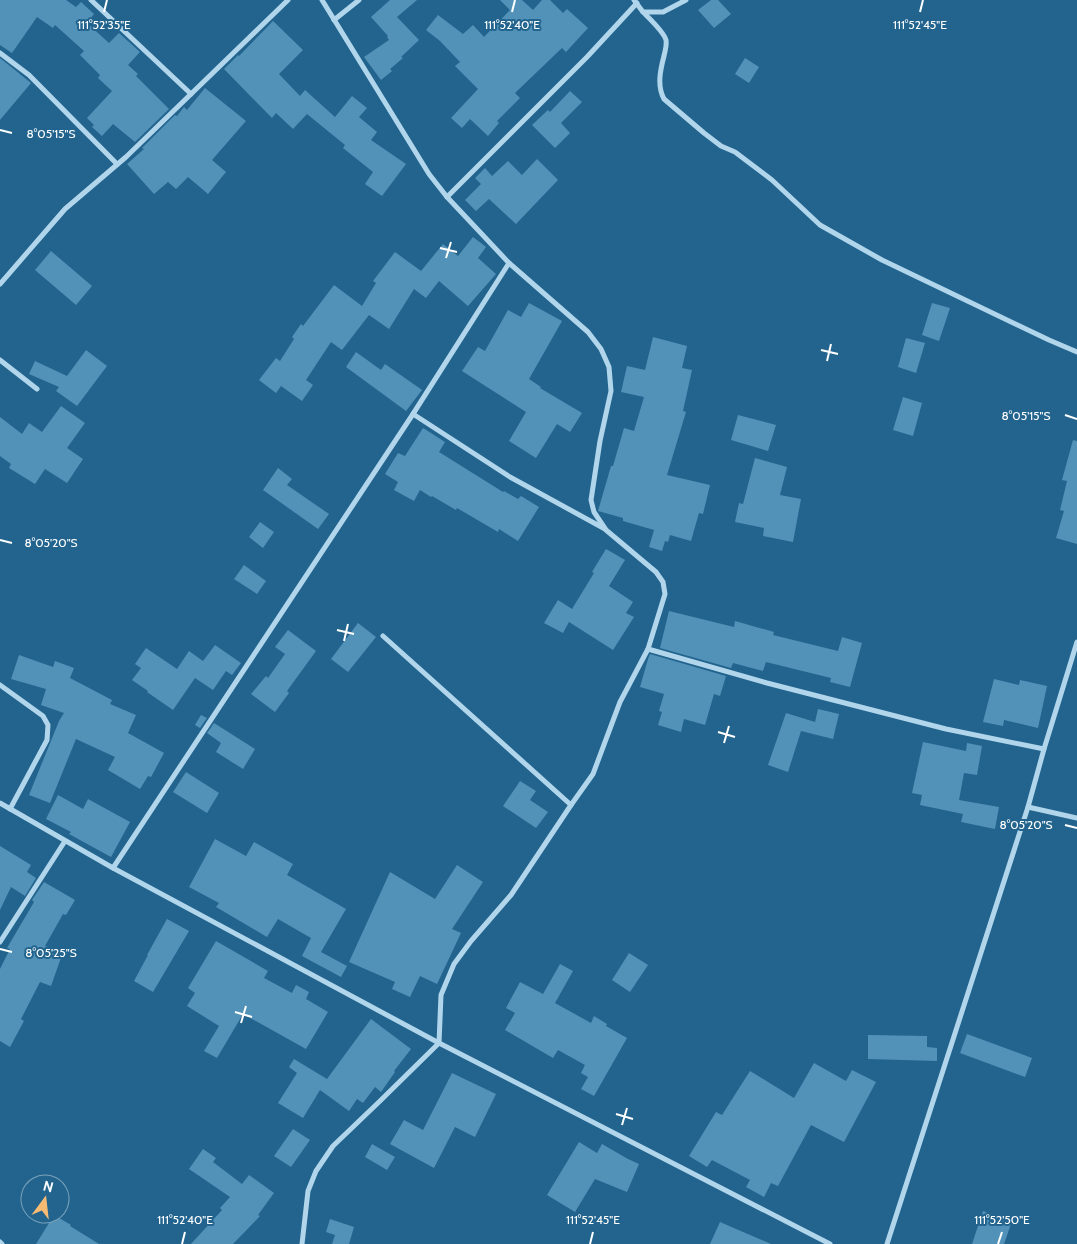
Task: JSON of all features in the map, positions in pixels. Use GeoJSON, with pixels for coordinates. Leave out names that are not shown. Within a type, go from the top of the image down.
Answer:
{"type":"FeatureCollection","features":[{"type":"Feature","properties":{"kind":"street"},"geometry":{"type":"LineString","coordinates":[[90,0],[191,94]]}},
{"type":"Feature","properties":{"kind":"street"},"geometry":{"type":"LineString","coordinates":[[0,284],[65,209],[117,164],[288,0]]}},
{"type":"Feature","properties":{"kind":"street"},"geometry":{"type":"LineString","coordinates":[[322,0],[429,174],[447,197],[509,264],[588,332],[601,349],[609,367],[611,391],[600,441],[591,500],[594,512],[606,530]]}},
{"type":"Feature","properties":{"kind":"street"},"geometry":{"type":"LineString","coordinates":[[334,20],[359,0]]}},
{"type":"Feature","properties":{"kind":"street"},"geometry":{"type":"LineString","coordinates":[[644,12],[664,12],[686,0]]}},
{"type":"Feature","properties":{"kind":"street"},"geometry":{"type":"LineString","coordinates":[[447,197],[587,58],[635,2],[666,41],[659,86],[664,99],[721,146],[735,152],[772,180],[820,225],[882,260],[1077,352]]}},
{"type":"Feature","properties":{"kind":"street"},"geometry":{"type":"LineString","coordinates":[[0,53],[29,76],[117,164]]}},
{"type":"Feature","properties":{"kind":"street"},"geometry":{"type":"LineString","coordinates":[[113,868],[413,414],[509,264]]}},
{"type":"Feature","properties":{"kind":"street"},"geometry":{"type":"LineString","coordinates":[[0,360],[37,389]]}},
{"type":"Feature","properties":{"kind":"street"},"geometry":{"type":"LineString","coordinates":[[303,1244],[308,1191],[316,1171],[333,1146],[439,1043],[441,995],[454,964],[471,941],[511,895],[593,774],[620,702],[648,649],[665,594],[663,582],[656,572],[606,530],[510,477],[413,414]]}},
{"type":"Feature","properties":{"kind":"street"},"geometry":{"type":"LineString","coordinates":[[383,636],[571,805]]}},
{"type":"Feature","properties":{"kind":"street"},"geometry":{"type":"LineString","coordinates":[[887,1244],[1028,807],[1077,642]]}},
{"type":"Feature","properties":{"kind":"street"},"geometry":{"type":"LineString","coordinates":[[648,649],[767,683],[937,727],[1044,749]]}},
{"type":"Feature","properties":{"kind":"street"},"geometry":{"type":"LineString","coordinates":[[0,684],[44,716],[48,725],[46,740],[10,808]]}},
{"type":"Feature","properties":{"kind":"street"},"geometry":{"type":"LineString","coordinates":[[0,803],[113,868],[439,1043],[830,1244]]}},
{"type":"Feature","properties":{"kind":"street"},"geometry":{"type":"LineString","coordinates":[[1028,807],[1077,818]]}},
{"type":"Feature","properties":{"kind":"street"},"geometry":{"type":"LineString","coordinates":[[0,942],[66,841]]}},
{"type":"Feature","properties":{"kind":"building"},"geometry":{"type":"Polygon","coordinates":[[[0,0],[66,0],[76,7],[81,2],[94,14],[87,23],[109,43],[119,33],[140,52],[128,65],[138,74],[136,76],[169,109],[135,142],[113,124],[102,136],[92,127],[94,125],[87,118],[112,91],[98,78],[100,75],[80,55],[84,51],[55,25],[53,28],[37,17],[12,53],[0,45],[0,0]]]}},
{"type":"Feature","properties":{"kind":"building"},"geometry":{"type":"Polygon","coordinates":[[[390,0],[417,0],[397,17],[419,40],[390,69],[392,71],[381,80],[364,57],[389,40],[388,36],[371,17],[390,0]]]}},
{"type":"Feature","properties":{"kind":"building"},"geometry":{"type":"Polygon","coordinates":[[[500,0],[522,0],[533,10],[542,0],[550,0],[563,13],[567,9],[588,28],[566,52],[562,48],[515,93],[520,98],[497,121],[499,123],[488,136],[470,119],[462,128],[451,118],[478,89],[455,66],[460,62],[440,41],[426,30],[438,15],[463,34],[473,25],[484,37],[510,10],[500,0]]]}},
{"type":"Feature","properties":{"kind":"building"},"geometry":{"type":"Polygon","coordinates":[[[711,0],[718,0],[731,14],[714,28],[698,10],[711,0]]]}},
{"type":"Feature","properties":{"kind":"building"},"geometry":{"type":"Polygon","coordinates":[[[273,21],[303,50],[279,74],[300,96],[305,90],[335,117],[352,96],[367,108],[359,117],[377,132],[371,140],[406,164],[382,196],[365,184],[373,172],[343,148],[345,145],[307,114],[293,129],[276,113],[272,118],[224,69],[273,21]]]}},
{"type":"Feature","properties":{"kind":"building"},"geometry":{"type":"Polygon","coordinates":[[[0,58],[31,83],[0,120],[0,58]]]}},
{"type":"Feature","properties":{"kind":"building"},"geometry":{"type":"Polygon","coordinates":[[[745,58],[759,67],[749,83],[735,74],[745,58]]]}},
{"type":"Feature","properties":{"kind":"building"},"geometry":{"type":"Polygon","coordinates":[[[205,88],[246,121],[212,160],[226,172],[208,194],[188,177],[176,189],[168,182],[154,194],[127,164],[144,149],[142,148],[175,115],[177,116],[184,107],[187,110],[205,88]]]}},
{"type":"Feature","properties":{"kind":"building"},"geometry":{"type":"Polygon","coordinates":[[[570,91],[582,102],[561,123],[570,133],[555,148],[532,125],[548,110],[550,112],[570,91]]]}},
{"type":"Feature","properties":{"kind":"building"},"geometry":{"type":"Polygon","coordinates":[[[537,159],[558,180],[516,224],[489,199],[476,211],[465,200],[481,184],[475,178],[485,168],[492,176],[508,161],[522,175],[537,159]]]}},
{"type":"Feature","properties":{"kind":"building"},"geometry":{"type":"Polygon","coordinates":[[[473,237],[486,247],[478,258],[496,274],[468,306],[439,281],[426,298],[414,289],[389,329],[369,315],[342,350],[331,342],[306,380],[313,385],[302,401],[281,386],[276,393],[259,380],[276,358],[280,361],[301,324],[303,326],[334,285],[362,306],[376,283],[373,281],[395,252],[421,271],[443,244],[458,256],[473,237]]]}},
{"type":"Feature","properties":{"kind":"building"},"geometry":{"type":"Polygon","coordinates":[[[51,251],[92,286],[76,305],[35,270],[51,251]]]}},
{"type":"Feature","properties":{"kind":"building"},"geometry":{"type":"Polygon","coordinates":[[[529,303],[562,321],[529,379],[540,388],[582,413],[570,432],[557,424],[536,458],[509,441],[526,412],[462,371],[478,347],[485,351],[508,310],[521,317],[529,303]]]}},
{"type":"Feature","properties":{"kind":"building"},"geometry":{"type":"Polygon","coordinates":[[[932,303],[950,308],[939,341],[922,335],[932,303]]]}},
{"type":"Feature","properties":{"kind":"building"},"geometry":{"type":"Polygon","coordinates":[[[653,337],[687,346],[682,368],[692,370],[683,411],[686,412],[667,475],[710,485],[703,514],[699,513],[691,541],[670,535],[668,542],[665,541],[662,551],[649,547],[654,530],[598,511],[624,428],[634,431],[644,397],[621,392],[627,366],[645,370],[653,337]]]}},
{"type":"Feature","properties":{"kind":"building"},"geometry":{"type":"Polygon","coordinates":[[[906,338],[925,343],[916,373],[898,367],[906,338]]]}},
{"type":"Feature","properties":{"kind":"building"},"geometry":{"type":"Polygon","coordinates":[[[86,350],[107,366],[77,406],[56,391],[59,387],[29,374],[35,361],[67,376],[86,350]]]}},
{"type":"Feature","properties":{"kind":"building"},"geometry":{"type":"Polygon","coordinates":[[[356,352],[381,370],[385,364],[422,390],[406,411],[346,367],[356,352]]]}},
{"type":"Feature","properties":{"kind":"building"},"geometry":{"type":"Polygon","coordinates":[[[903,397],[922,403],[913,436],[893,430],[903,397]]]}},
{"type":"Feature","properties":{"kind":"building"},"geometry":{"type":"Polygon","coordinates":[[[61,406],[85,423],[67,448],[83,459],[67,483],[45,469],[35,484],[9,468],[11,464],[0,456],[0,417],[22,434],[29,423],[42,432],[61,406]]]}},
{"type":"Feature","properties":{"kind":"building"},"geometry":{"type":"Polygon","coordinates":[[[738,415],[776,425],[768,451],[731,440],[738,415]]]}},
{"type":"Feature","properties":{"kind":"building"},"geometry":{"type":"Polygon","coordinates":[[[423,428],[445,442],[439,452],[503,492],[518,499],[521,496],[539,507],[518,541],[499,529],[498,532],[457,508],[456,510],[420,490],[414,501],[394,490],[398,482],[385,474],[398,453],[405,456],[423,428]]]}},
{"type":"Feature","properties":{"kind":"building"},"geometry":{"type":"Polygon","coordinates":[[[1073,440],[1077,441],[1077,544],[1056,538],[1064,511],[1060,510],[1067,481],[1062,480],[1073,440]]]}},
{"type":"Feature","properties":{"kind":"building"},"geometry":{"type":"Polygon","coordinates":[[[755,458],[787,467],[780,495],[801,499],[793,542],[763,536],[764,528],[735,522],[739,503],[743,504],[755,458]]]}},
{"type":"Feature","properties":{"kind":"building"},"geometry":{"type":"Polygon","coordinates":[[[278,468],[292,479],[287,485],[329,514],[318,529],[263,490],[278,468]]]}},
{"type":"Feature","properties":{"kind":"building"},"geometry":{"type":"Polygon","coordinates":[[[260,522],[274,532],[263,548],[249,537],[260,522]]]}},
{"type":"Feature","properties":{"kind":"building"},"geometry":{"type":"Polygon","coordinates":[[[606,549],[625,560],[609,586],[633,602],[626,613],[634,617],[613,650],[569,622],[563,633],[544,623],[558,600],[572,609],[606,549]]]}},
{"type":"Feature","properties":{"kind":"building"},"geometry":{"type":"Polygon","coordinates":[[[244,565],[266,581],[257,594],[234,579],[244,565]]]}},
{"type":"Feature","properties":{"kind":"building"},"geometry":{"type":"Polygon","coordinates":[[[669,611],[734,627],[735,621],[774,632],[773,635],[838,651],[842,637],[862,643],[850,687],[830,682],[831,678],[766,662],[763,671],[733,663],[731,668],[660,648],[669,611]]]}},
{"type":"Feature","properties":{"kind":"building"},"geometry":{"type":"Polygon","coordinates":[[[358,623],[376,637],[348,672],[331,659],[358,623]]]}},
{"type":"Feature","properties":{"kind":"building"},"geometry":{"type":"Polygon","coordinates":[[[288,630],[316,651],[287,691],[289,693],[275,712],[251,694],[266,676],[268,678],[285,654],[275,647],[288,630]]]}},
{"type":"Feature","properties":{"kind":"building"},"geometry":{"type":"Polygon","coordinates":[[[215,645],[241,663],[232,675],[226,671],[213,690],[195,678],[173,710],[132,680],[141,668],[135,664],[146,648],[177,669],[189,651],[203,661],[215,645]]]}},
{"type":"Feature","properties":{"kind":"building"},"geometry":{"type":"Polygon","coordinates":[[[650,654],[726,676],[720,696],[714,694],[705,725],[684,719],[681,732],[658,725],[662,712],[659,711],[664,694],[640,687],[650,654]]]}},
{"type":"Feature","properties":{"kind":"building"},"geometry":{"type":"Polygon","coordinates":[[[19,655],[53,667],[55,661],[74,668],[70,678],[112,700],[110,704],[136,715],[128,733],[164,753],[151,777],[148,776],[140,789],[108,770],[115,757],[76,739],[50,803],[29,795],[64,713],[41,705],[46,689],[11,679],[19,655]]]}},
{"type":"Feature","properties":{"kind":"building"},"geometry":{"type":"Polygon","coordinates":[[[994,679],[1019,685],[1020,680],[1047,686],[1038,728],[1004,720],[1003,726],[983,722],[994,679]]]}},
{"type":"Feature","properties":{"kind":"building"},"geometry":{"type":"Polygon","coordinates":[[[818,709],[839,714],[833,739],[801,731],[788,772],[768,765],[786,713],[815,722],[818,709]]]}},
{"type":"Feature","properties":{"kind":"building"},"geometry":{"type":"Polygon","coordinates":[[[201,715],[207,718],[200,728],[195,725],[201,715]]]}},
{"type":"Feature","properties":{"kind":"building"},"geometry":{"type":"Polygon","coordinates":[[[214,723],[255,749],[243,769],[216,752],[221,743],[207,733],[214,723]]]}},
{"type":"Feature","properties":{"kind":"building"},"geometry":{"type":"Polygon","coordinates":[[[923,742],[966,751],[967,743],[982,746],[977,775],[964,773],[959,800],[999,807],[995,829],[961,822],[963,814],[920,805],[922,795],[912,793],[923,742]]]}},
{"type":"Feature","properties":{"kind":"building"},"geometry":{"type":"Polygon","coordinates":[[[186,772],[219,793],[207,813],[173,792],[186,772]]]}},
{"type":"Feature","properties":{"kind":"building"},"geometry":{"type":"Polygon","coordinates":[[[520,781],[536,791],[530,800],[548,812],[536,828],[503,806],[520,781]]]}},
{"type":"Feature","properties":{"kind":"building"},"geometry":{"type":"Polygon","coordinates":[[[58,795],[83,809],[88,799],[130,822],[111,857],[46,819],[58,795]]]}},
{"type":"Feature","properties":{"kind":"building"},"geometry":{"type":"Polygon","coordinates":[[[215,839],[246,856],[254,842],[293,864],[287,875],[346,909],[321,952],[347,966],[341,977],[302,956],[311,938],[278,919],[267,937],[216,907],[219,903],[189,887],[215,839]]]}},
{"type":"Feature","properties":{"kind":"building"},"geometry":{"type":"Polygon","coordinates":[[[0,846],[31,865],[27,872],[36,878],[25,896],[11,887],[0,910],[0,846]]]}},
{"type":"Feature","properties":{"kind":"building"},"geometry":{"type":"Polygon","coordinates":[[[457,865],[483,882],[452,929],[461,933],[437,984],[420,976],[410,997],[392,989],[395,982],[349,962],[390,872],[435,899],[457,865]]]}},
{"type":"Feature","properties":{"kind":"building"},"geometry":{"type":"Polygon","coordinates":[[[44,882],[75,900],[66,915],[63,914],[45,946],[63,952],[51,986],[40,982],[21,1019],[24,1021],[10,1047],[0,1041],[0,969],[10,949],[7,948],[34,902],[32,900],[44,882]]]}},
{"type":"Feature","properties":{"kind":"building"},"geometry":{"type":"Polygon","coordinates":[[[167,919],[189,931],[153,992],[134,981],[167,919]]]}},
{"type":"Feature","properties":{"kind":"building"},"geometry":{"type":"Polygon","coordinates":[[[216,941],[268,971],[264,978],[292,993],[296,985],[309,992],[306,999],[328,1012],[306,1049],[243,1014],[217,1058],[204,1051],[219,1026],[187,1006],[195,993],[188,988],[216,941]]]}},
{"type":"Feature","properties":{"kind":"building"},"geometry":{"type":"Polygon","coordinates":[[[629,953],[648,965],[630,992],[612,980],[629,953]]]}},
{"type":"Feature","properties":{"kind":"building"},"geometry":{"type":"Polygon","coordinates":[[[560,964],[573,971],[555,1003],[591,1023],[594,1016],[607,1024],[606,1026],[627,1038],[594,1096],[581,1089],[588,1077],[581,1073],[585,1065],[558,1050],[553,1058],[505,1030],[515,1013],[506,1008],[520,982],[543,994],[560,964]]]}},
{"type":"Feature","properties":{"kind":"building"},"geometry":{"type":"Polygon","coordinates":[[[371,1019],[411,1049],[381,1092],[375,1087],[363,1103],[357,1099],[349,1111],[320,1090],[303,1118],[278,1103],[297,1073],[289,1067],[294,1059],[327,1079],[371,1019]]]}},
{"type":"Feature","properties":{"kind":"building"},"geometry":{"type":"Polygon","coordinates":[[[967,1034],[1032,1058],[1025,1077],[960,1053],[967,1034]]]}},
{"type":"Feature","properties":{"kind":"building"},"geometry":{"type":"Polygon","coordinates":[[[868,1035],[927,1036],[927,1047],[937,1048],[937,1061],[868,1059],[868,1035]]]}},
{"type":"Feature","properties":{"kind":"building"},"geometry":{"type":"Polygon","coordinates":[[[814,1063],[846,1081],[852,1070],[876,1082],[844,1142],[811,1125],[778,1186],[771,1183],[764,1197],[746,1187],[750,1180],[712,1160],[707,1167],[689,1156],[716,1112],[722,1115],[750,1071],[794,1098],[814,1063]]]}},
{"type":"Feature","properties":{"kind":"building"},"geometry":{"type":"Polygon","coordinates":[[[452,1073],[496,1094],[475,1137],[455,1127],[434,1168],[390,1144],[404,1120],[423,1130],[452,1073]]]}},
{"type":"Feature","properties":{"kind":"building"},"geometry":{"type":"Polygon","coordinates":[[[293,1129],[310,1140],[291,1167],[274,1156],[293,1129]]]}},
{"type":"Feature","properties":{"kind":"building"},"geometry":{"type":"Polygon","coordinates":[[[579,1142],[597,1153],[602,1144],[639,1164],[627,1192],[595,1179],[575,1212],[547,1195],[579,1142]]]}},
{"type":"Feature","properties":{"kind":"building"},"geometry":{"type":"Polygon","coordinates":[[[372,1144],[395,1157],[387,1170],[365,1157],[372,1144]]]}},
{"type":"Feature","properties":{"kind":"building"},"geometry":{"type":"Polygon","coordinates":[[[203,1149],[216,1158],[213,1162],[242,1184],[249,1175],[274,1193],[258,1215],[260,1216],[233,1244],[191,1244],[222,1210],[220,1208],[230,1197],[189,1169],[203,1149]]]}},
{"type":"Feature","properties":{"kind":"building"},"geometry":{"type":"Polygon","coordinates":[[[983,1211],[1012,1221],[1004,1244],[972,1244],[983,1211]]]}},
{"type":"Feature","properties":{"kind":"building"},"geometry":{"type":"Polygon","coordinates":[[[330,1219],[354,1227],[349,1244],[332,1244],[335,1235],[326,1232],[330,1219]]]}},
{"type":"Feature","properties":{"kind":"building"},"geometry":{"type":"Polygon","coordinates":[[[720,1222],[771,1244],[710,1244],[720,1222]]]}},
{"type":"Feature","properties":{"kind":"building"},"geometry":{"type":"Polygon","coordinates":[[[48,1224],[69,1224],[99,1244],[36,1244],[48,1224]]]}}]}
